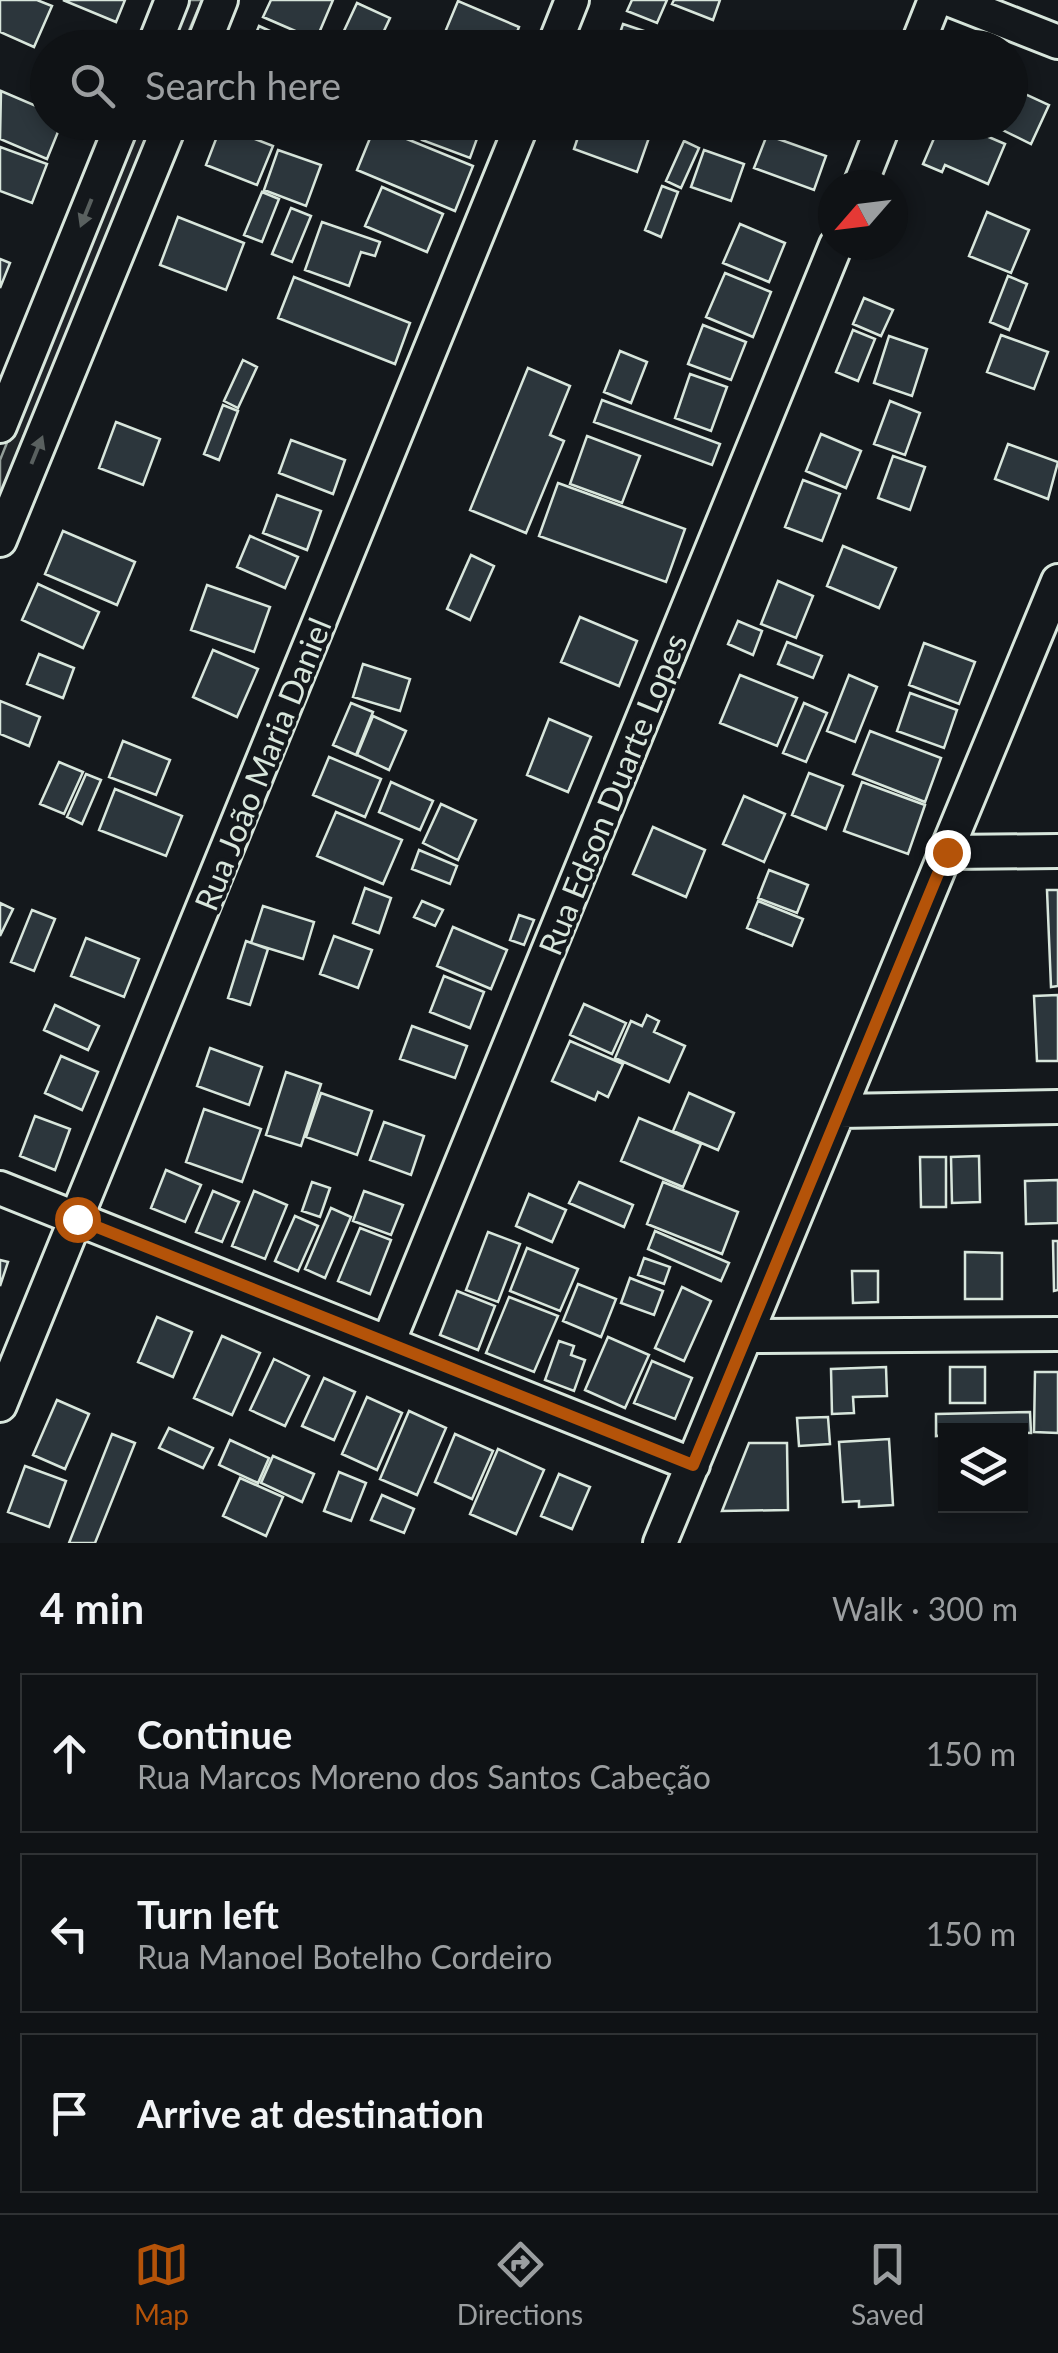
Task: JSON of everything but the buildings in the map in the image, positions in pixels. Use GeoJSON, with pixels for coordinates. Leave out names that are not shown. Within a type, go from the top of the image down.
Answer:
{"type":"FeatureCollection","features":[{"type":"Feature","properties":{"kind":"street"},"geometry":{"type":"LineString","coordinates":[[160,30],[172,0]]}},
{"type":"Feature","properties":{"kind":"street"},"geometry":{"type":"LineString","coordinates":[[210,30],[222,0]]}},
{"type":"Feature","properties":{"kind":"street"},"geometry":{"type":"LineString","coordinates":[[560,30],[572,0]]}},
{"type":"Feature","properties":{"kind":"street"},"geometry":{"type":"LineString","coordinates":[[924,30],[936,0]]}},
{"type":"Feature","properties":{"kind":"street"},"geometry":{"type":"LineString","coordinates":[[951,0],[1027,30]]}},
{"type":"Feature","properties":{"kind":"street"},"geometry":{"type":"LineString","coordinates":[[1028,30],[1058,42]]}},
{"type":"Feature","properties":{"kind":"street"},"geometry":{"type":"LineString","coordinates":[[0,426],[116,140]]}},
{"type":"Feature","properties":{"kind":"street"},"geometry":{"type":"LineString","coordinates":[[0,540],[164,140]]}},
{"type":"Feature","properties":{"kind":"street","name":"Rua João Maria Daniel"},"geometry":{"type":"LineString","coordinates":[[0,1405],[515,140]]}},
{"type":"Feature","properties":{"kind":"street"},"geometry":{"type":"LineString","coordinates":[[866,170],[879,140]]}},
{"type":"Feature","properties":{"kind":"street","name":"Rua Edson Duarte Lopes"},"geometry":{"type":"LineString","coordinates":[[388,1343],[830,260]]}},
{"type":"Feature","properties":{"kind":"street"},"geometry":{"type":"LineString","coordinates":[[660,1543],[1058,583]]}},
{"type":"Feature","properties":{"kind":"street"},"geometry":{"type":"LineString","coordinates":[[947,852],[1058,852]]}},
{"type":"Feature","properties":{"kind":"street"},"geometry":{"type":"LineString","coordinates":[[841,1110],[1058,1107]]}},
{"type":"Feature","properties":{"kind":"street"},"geometry":{"type":"LineString","coordinates":[[0,1188],[693,1465]]}},
{"type":"Feature","properties":{"kind":"street"},"geometry":{"type":"LineString","coordinates":[[747,1336],[1058,1334]]}},
{"type":"Feature","properties":{"kind":"shaded area"},"geometry":{"type":"Polygon","coordinates":[[[185,0],[202,0],[189,30],[173,30],[185,0]]]}},
{"type":"Feature","properties":{"kind":"shaded area"},"geometry":{"type":"Polygon","coordinates":[[[129,140],[145,140],[0,500],[0,460],[129,140]]]}},
{"type":"Feature","properties":{"kind":"route"},"geometry":{"type":"LineString","coordinates":[[77,1219],[693,1465],[947,852]]}}]}
